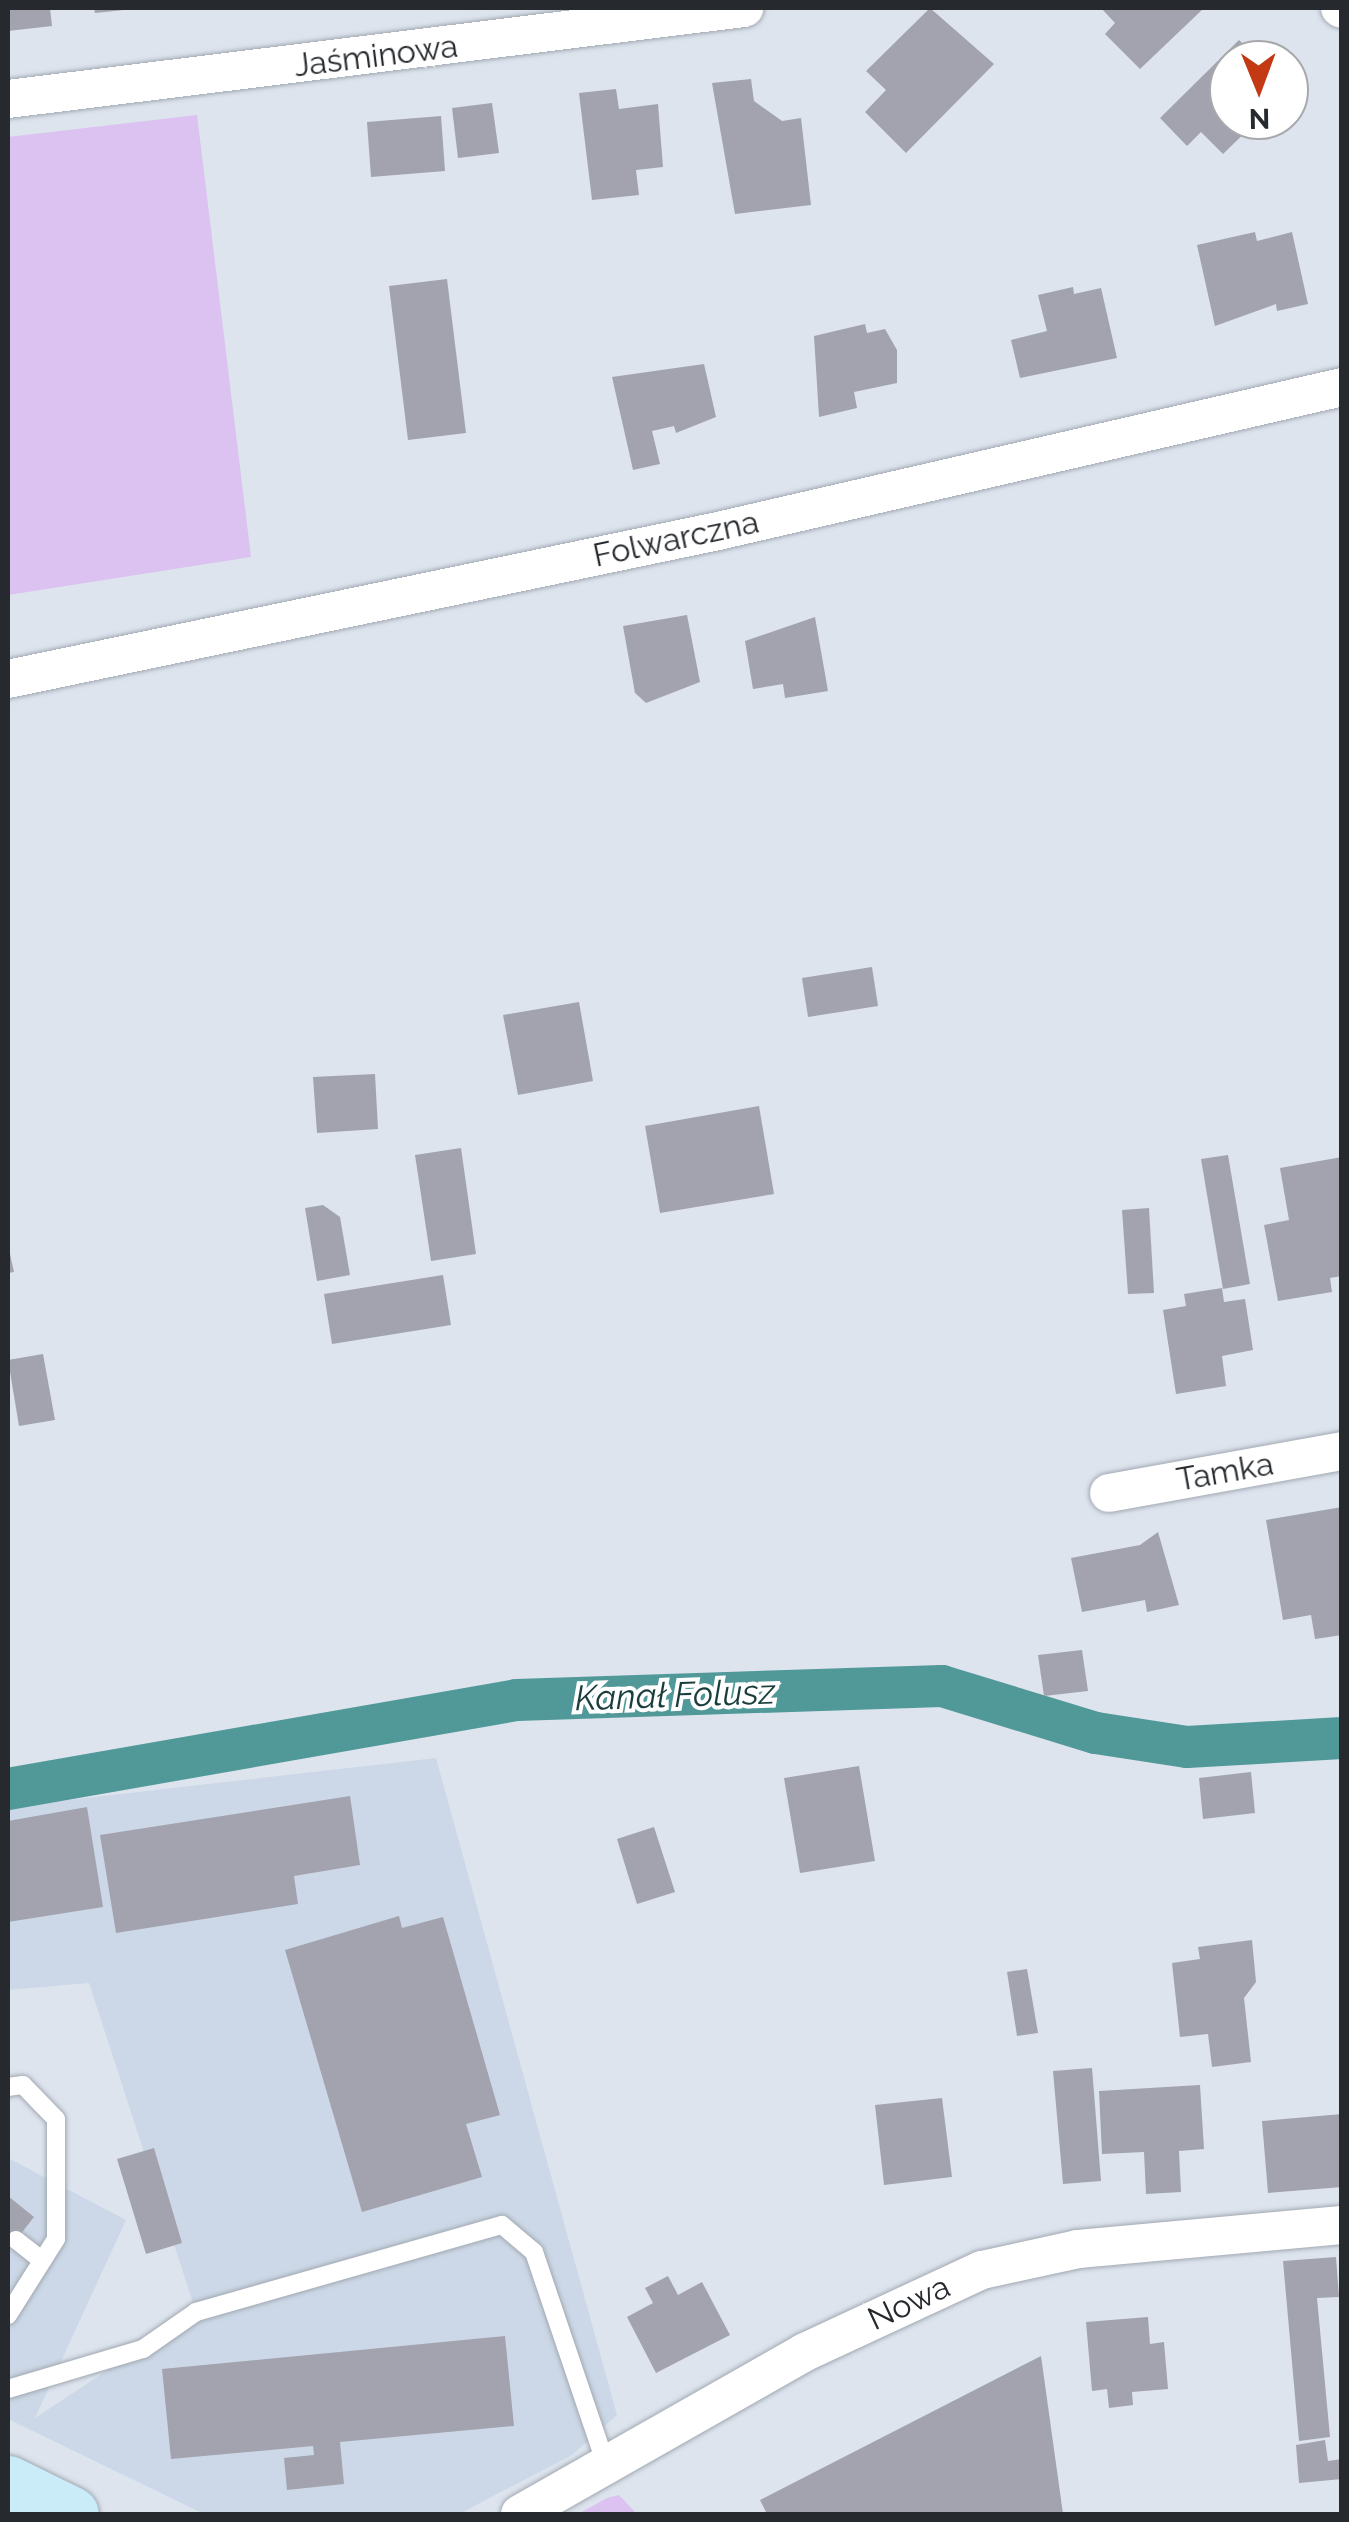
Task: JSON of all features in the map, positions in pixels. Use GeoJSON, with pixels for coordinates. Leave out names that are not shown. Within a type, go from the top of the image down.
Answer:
{"type":"FeatureCollection","features":[{"type":"Feature","properties":{"kind":"main road"},"geometry":{"type":"LineString","coordinates":[[8,2482],[72,2514]]}},
{"type":"Feature","properties":{"kind":"street","name":"Jaśminowa"},"geometry":{"type":"LineString","coordinates":[[8,99],[744,8]]}},
{"type":"Feature","properties":{"kind":"street","name":"Folwarczna"},"geometry":{"type":"LineString","coordinates":[[8,679],[718,531],[1342,387]]}},
{"type":"Feature","properties":{"kind":"street","name":"Tamka"},"geometry":{"type":"LineString","coordinates":[[1109,1493],[1342,1451]]}},
{"type":"Feature","properties":{"kind":"street","name":"Nowa"},"geometry":{"type":"LineString","coordinates":[[520,2514],[803,2353],[1016,2258],[1342,2224]]}},
{"type":"Feature","properties":{"kind":"lane"},"geometry":{"type":"LineString","coordinates":[[8,2087],[23,2085],[56,2118],[56,2238],[8,2315]]}},
{"type":"Feature","properties":{"kind":"lane"},"geometry":{"type":"LineString","coordinates":[[8,2389],[142,2349],[196,2312],[502,2225],[534,2252],[606,2465]]}},
{"type":"Feature","properties":{"kind":"lane"},"geometry":{"type":"LineString","coordinates":[[16,2240],[42,2260]]}},
{"type":"Feature","properties":{"kind":"shaded area"},"geometry":{"type":"Polygon","coordinates":[[[197,115],[251,557],[8,595],[8,137],[197,115]]]}},
{"type":"Feature","properties":{"kind":"shaded area"},"geometry":{"type":"Polygon","coordinates":[[[436,1758],[617,2415],[572,2455],[459,2514],[204,2514],[8,2419],[8,2158],[126,2220],[35,2418],[196,2312],[89,1983],[8,1990],[8,1807],[436,1758]]]}},
{"type":"Feature","properties":{"kind":"shaded area"},"geometry":{"type":"Polygon","coordinates":[[[619,2495],[637,2514],[578,2514],[607,2498],[619,2495]]]}},
{"type":"Feature","properties":{"kind":"building"},"geometry":{"type":"Polygon","coordinates":[[[8,8],[50,8],[52,26],[8,31],[8,8]]]}},
{"type":"Feature","properties":{"kind":"building"},"geometry":{"type":"Polygon","coordinates":[[[94,8],[124,8],[124,10],[95,13],[94,8]]]}},
{"type":"Feature","properties":{"kind":"building"},"geometry":{"type":"Polygon","coordinates":[[[930,8],[994,64],[906,153],[865,112],[886,90],[866,71],[930,8]]]}},
{"type":"Feature","properties":{"kind":"building"},"geometry":{"type":"Polygon","coordinates":[[[1101,8],[1204,8],[1140,69],[1105,34],[1115,23],[1101,8]]]}},
{"type":"Feature","properties":{"kind":"building"},"geometry":{"type":"Polygon","coordinates":[[[1209,70],[1209,140],[1201,132],[1187,146],[1160,118],[1209,70]]]}},
{"type":"Feature","properties":{"kind":"building"},"geometry":{"type":"Polygon","coordinates":[[[751,79],[754,101],[782,121],[801,118],[811,205],[735,214],[712,83],[751,79]]]}},
{"type":"Feature","properties":{"kind":"building"},"geometry":{"type":"Polygon","coordinates":[[[616,89],[619,109],[658,104],[663,167],[636,170],[639,195],[592,200],[579,93],[616,89]]]}},
{"type":"Feature","properties":{"kind":"building"},"geometry":{"type":"Polygon","coordinates":[[[492,103],[499,153],[458,158],[452,108],[492,103]]]}},
{"type":"Feature","properties":{"kind":"building"},"geometry":{"type":"Polygon","coordinates":[[[441,116],[445,171],[371,177],[367,122],[441,116]]]}},
{"type":"Feature","properties":{"kind":"building"},"geometry":{"type":"Polygon","coordinates":[[[1209,140],[1237,140],[1223,154],[1209,140]]]}},
{"type":"Feature","properties":{"kind":"building"},"geometry":{"type":"Polygon","coordinates":[[[1255,232],[1257,241],[1292,232],[1308,304],[1277,311],[1276,304],[1215,326],[1197,245],[1255,232]]]}},
{"type":"Feature","properties":{"kind":"building"},"geometry":{"type":"Polygon","coordinates":[[[447,279],[466,433],[408,440],[389,286],[447,279]]]}},
{"type":"Feature","properties":{"kind":"building"},"geometry":{"type":"Polygon","coordinates":[[[1073,287],[1074,294],[1101,288],[1117,358],[1020,378],[1011,340],[1047,331],[1038,295],[1073,287]]]}},
{"type":"Feature","properties":{"kind":"building"},"geometry":{"type":"Polygon","coordinates":[[[865,324],[867,333],[885,329],[897,350],[897,383],[854,392],[857,408],[819,417],[814,336],[865,324]]]}},
{"type":"Feature","properties":{"kind":"building"},"geometry":{"type":"Polygon","coordinates":[[[704,364],[716,417],[676,433],[674,426],[652,431],[660,464],[633,470],[612,377],[704,364]]]}},
{"type":"Feature","properties":{"kind":"building"},"geometry":{"type":"Polygon","coordinates":[[[687,615],[700,682],[646,703],[635,693],[623,626],[687,615]]]}},
{"type":"Feature","properties":{"kind":"building"},"geometry":{"type":"Polygon","coordinates":[[[815,617],[828,691],[785,698],[783,684],[753,689],[745,641],[815,617]]]}},
{"type":"Feature","properties":{"kind":"building"},"geometry":{"type":"Polygon","coordinates":[[[872,967],[878,1006],[808,1017],[802,978],[872,967]]]}},
{"type":"Feature","properties":{"kind":"building"},"geometry":{"type":"Polygon","coordinates":[[[579,1002],[593,1081],[518,1095],[503,1015],[579,1002]]]}},
{"type":"Feature","properties":{"kind":"building"},"geometry":{"type":"Polygon","coordinates":[[[375,1074],[378,1129],[317,1133],[313,1077],[375,1074]]]}},
{"type":"Feature","properties":{"kind":"building"},"geometry":{"type":"Polygon","coordinates":[[[759,1106],[774,1194],[660,1213],[645,1126],[759,1106]]]}},
{"type":"Feature","properties":{"kind":"building"},"geometry":{"type":"Polygon","coordinates":[[[461,1148],[476,1254],[431,1261],[415,1155],[461,1148]]]}},
{"type":"Feature","properties":{"kind":"building"},"geometry":{"type":"Polygon","coordinates":[[[1228,1155],[1250,1284],[1223,1289],[1201,1159],[1228,1155]]]}},
{"type":"Feature","properties":{"kind":"building"},"geometry":{"type":"Polygon","coordinates":[[[1342,1157],[1342,1276],[1330,1278],[1332,1292],[1278,1301],[1264,1225],[1289,1220],[1280,1168],[1342,1157]]]}},
{"type":"Feature","properties":{"kind":"building"},"geometry":{"type":"Polygon","coordinates":[[[323,1205],[340,1217],[350,1275],[317,1281],[305,1208],[323,1205]]]}},
{"type":"Feature","properties":{"kind":"building"},"geometry":{"type":"Polygon","coordinates":[[[1149,1208],[1154,1293],[1128,1294],[1122,1210],[1149,1208]]]}},
{"type":"Feature","properties":{"kind":"building"},"geometry":{"type":"Polygon","coordinates":[[[8,1245],[14,1272],[8,1273],[8,1245]]]}},
{"type":"Feature","properties":{"kind":"building"},"geometry":{"type":"Polygon","coordinates":[[[443,1275],[451,1325],[332,1344],[324,1294],[443,1275]]]}},
{"type":"Feature","properties":{"kind":"building"},"geometry":{"type":"Polygon","coordinates":[[[1222,1288],[1224,1302],[1245,1299],[1253,1350],[1222,1356],[1226,1386],[1176,1394],[1163,1310],[1186,1306],[1184,1294],[1222,1288]]]}},
{"type":"Feature","properties":{"kind":"building"},"geometry":{"type":"Polygon","coordinates":[[[43,1354],[55,1420],[19,1426],[8,1360],[43,1354]]]}},
{"type":"Feature","properties":{"kind":"building"},"geometry":{"type":"Polygon","coordinates":[[[1342,1507],[1342,1635],[1315,1639],[1311,1615],[1283,1620],[1266,1520],[1342,1507]]]}},
{"type":"Feature","properties":{"kind":"building"},"geometry":{"type":"Polygon","coordinates":[[[1158,1532],[1179,1605],[1147,1612],[1145,1600],[1082,1612],[1071,1558],[1140,1545],[1158,1532]]]}},
{"type":"Feature","properties":{"kind":"building"},"geometry":{"type":"Polygon","coordinates":[[[1082,1650],[1088,1691],[1044,1696],[1038,1655],[1082,1650]]]}},
{"type":"Feature","properties":{"kind":"building"},"geometry":{"type":"Polygon","coordinates":[[[859,1766],[875,1861],[800,1873],[784,1778],[859,1766]]]}},
{"type":"Feature","properties":{"kind":"building"},"geometry":{"type":"Polygon","coordinates":[[[1251,1772],[1255,1813],[1203,1819],[1199,1778],[1251,1772]]]}},
{"type":"Feature","properties":{"kind":"building"},"geometry":{"type":"Polygon","coordinates":[[[350,1796],[360,1865],[294,1876],[298,1904],[116,1933],[100,1835],[350,1796]]]}},
{"type":"Feature","properties":{"kind":"building"},"geometry":{"type":"Polygon","coordinates":[[[87,1807],[103,1907],[8,1922],[8,1821],[87,1807]]]}},
{"type":"Feature","properties":{"kind":"building"},"geometry":{"type":"Polygon","coordinates":[[[654,1827],[675,1892],[637,1904],[617,1839],[654,1827]]]}},
{"type":"Feature","properties":{"kind":"building"},"geometry":{"type":"Polygon","coordinates":[[[399,1916],[402,1928],[443,1917],[500,2115],[466,2124],[482,2177],[362,2212],[285,1950],[399,1916]]]}},
{"type":"Feature","properties":{"kind":"building"},"geometry":{"type":"Polygon","coordinates":[[[1252,1940],[1256,1982],[1244,1998],[1251,2062],[1212,2067],[1208,2034],[1180,2037],[1172,1963],[1200,1959],[1198,1947],[1252,1940]]]}},
{"type":"Feature","properties":{"kind":"building"},"geometry":{"type":"Polygon","coordinates":[[[1027,1969],[1038,2033],[1017,2036],[1007,1972],[1027,1969]]]}},
{"type":"Feature","properties":{"kind":"building"},"geometry":{"type":"Polygon","coordinates":[[[1092,2068],[1101,2181],[1063,2184],[1053,2071],[1092,2068]]]}},
{"type":"Feature","properties":{"kind":"building"},"geometry":{"type":"Polygon","coordinates":[[[1200,2085],[1204,2149],[1179,2151],[1181,2192],[1146,2194],[1144,2152],[1102,2154],[1099,2091],[1200,2085]]]}},
{"type":"Feature","properties":{"kind":"building"},"geometry":{"type":"Polygon","coordinates":[[[942,2098],[952,2177],[884,2185],[875,2105],[942,2098]]]}},
{"type":"Feature","properties":{"kind":"building"},"geometry":{"type":"Polygon","coordinates":[[[1342,2114],[1342,2187],[1268,2193],[1262,2121],[1342,2114]]]}},
{"type":"Feature","properties":{"kind":"building"},"geometry":{"type":"Polygon","coordinates":[[[154,2148],[182,2243],[146,2254],[117,2159],[154,2148]]]}},
{"type":"Feature","properties":{"kind":"building"},"geometry":{"type":"Polygon","coordinates":[[[8,2196],[34,2217],[8,2250],[8,2196]]]}},
{"type":"Feature","properties":{"kind":"building"},"geometry":{"type":"Polygon","coordinates":[[[1336,2257],[1339,2297],[1317,2298],[1330,2437],[1299,2441],[1283,2261],[1336,2257]]]}},
{"type":"Feature","properties":{"kind":"building"},"geometry":{"type":"Polygon","coordinates":[[[668,2276],[678,2295],[702,2282],[730,2335],[656,2373],[627,2317],[653,2303],[645,2288],[668,2276]]]}},
{"type":"Feature","properties":{"kind":"building"},"geometry":{"type":"Polygon","coordinates":[[[1148,2317],[1150,2344],[1164,2342],[1168,2389],[1132,2392],[1133,2405],[1109,2408],[1107,2389],[1092,2391],[1086,2322],[1148,2317]]]}},
{"type":"Feature","properties":{"kind":"building"},"geometry":{"type":"Polygon","coordinates":[[[505,2336],[514,2426],[340,2442],[344,2484],[287,2490],[284,2458],[314,2455],[313,2446],[171,2459],[162,2369],[505,2336]]]}},
{"type":"Feature","properties":{"kind":"building"},"geometry":{"type":"Polygon","coordinates":[[[1041,2356],[1063,2514],[767,2514],[760,2500],[1041,2356]]]}},
{"type":"Feature","properties":{"kind":"building"},"geometry":{"type":"Polygon","coordinates":[[[1325,2440],[1328,2461],[1342,2459],[1342,2479],[1299,2483],[1296,2445],[1325,2440]]]}},
{"type":"Feature","properties":{"kind":"waterway","name":"Kanał Folusz"},"geometry":{"type":"LineString","coordinates":[[8,1789],[517,1700],[942,1686],[1096,1733],[1187,1747],[1342,1738]]}}]}
